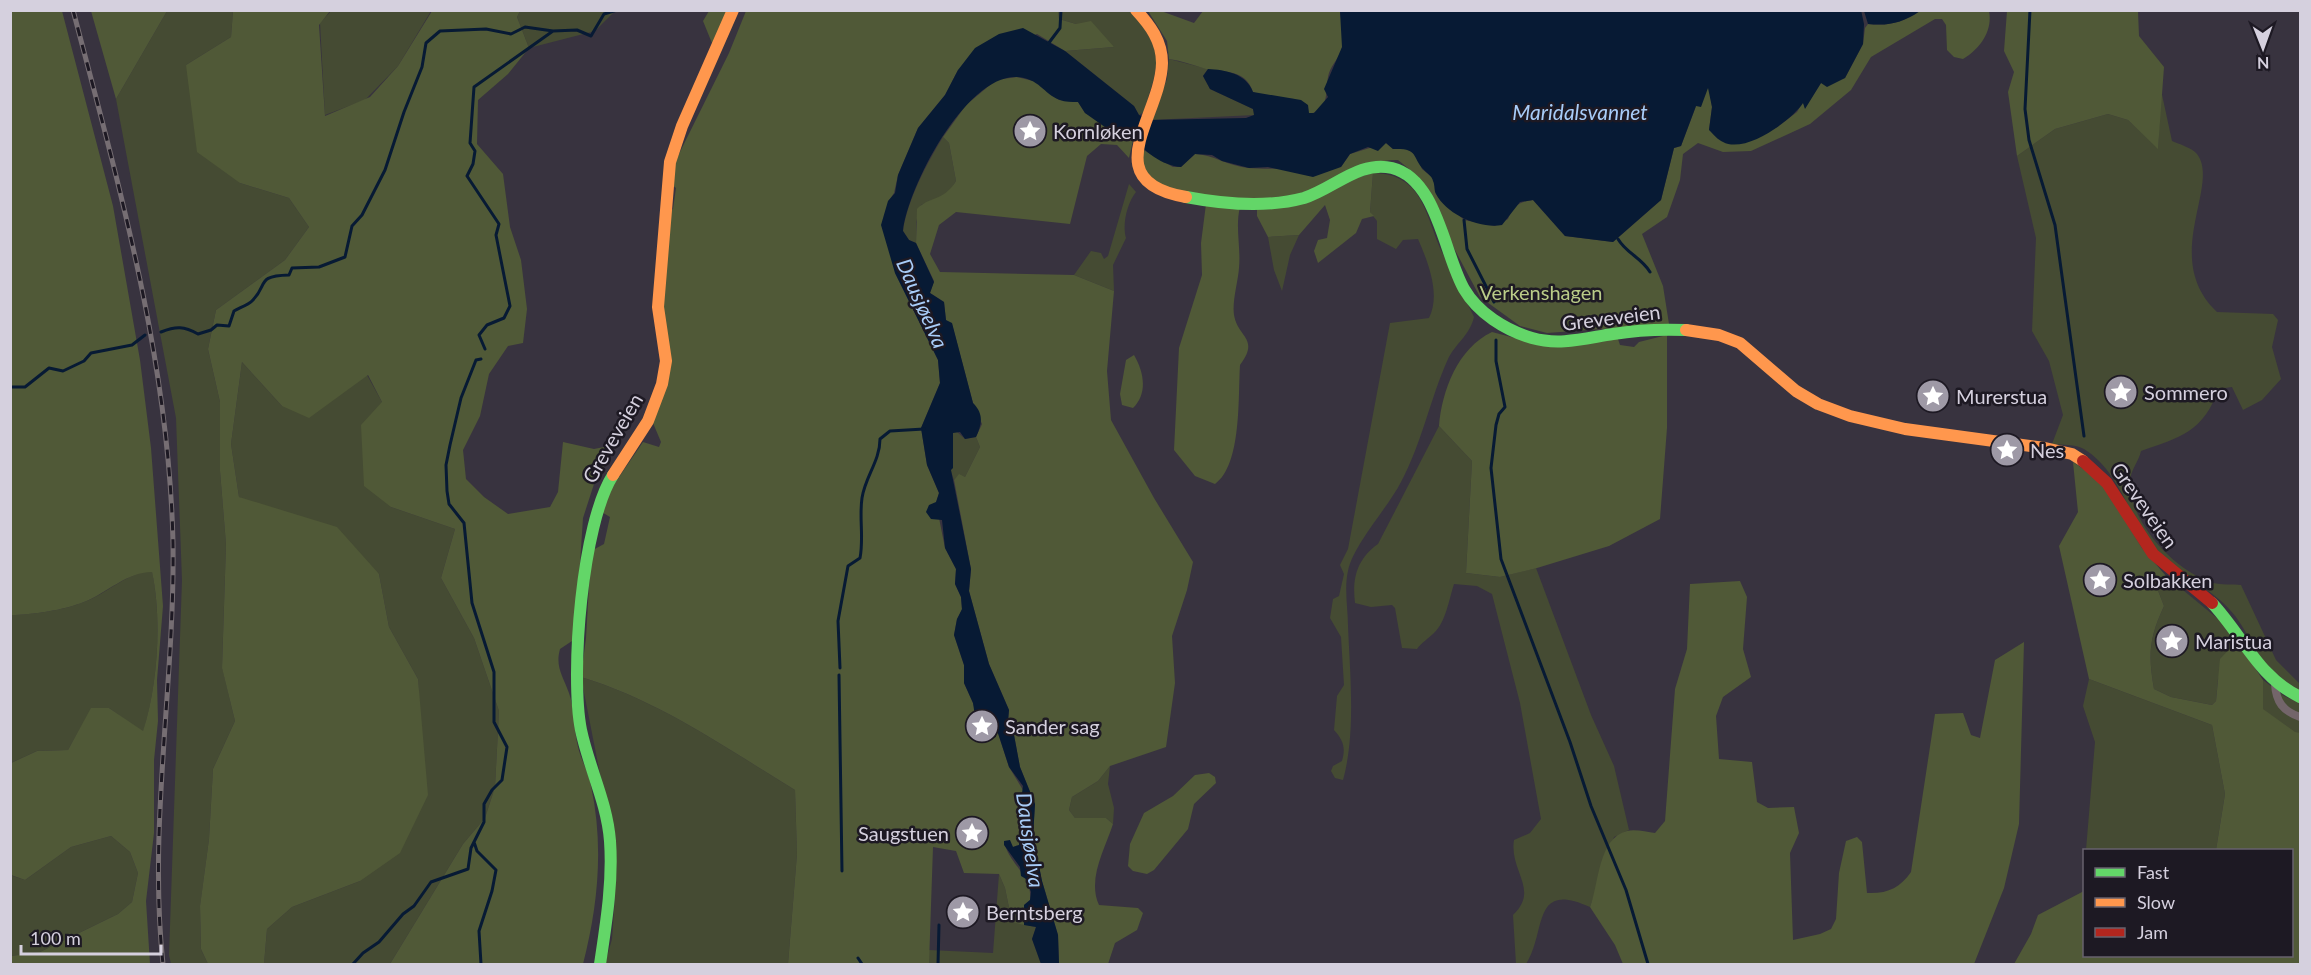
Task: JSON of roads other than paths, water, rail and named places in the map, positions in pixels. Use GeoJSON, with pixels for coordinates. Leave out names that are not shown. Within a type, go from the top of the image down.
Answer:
{"type":"FeatureCollection","features":[{"type":"Feature","properties":{"kind":"street","name":"Greveveien"},"geometry":{"type":"LineString","coordinates":[[600,964],[608,911],[610,842],[606,814],[581,730],[575,671],[590,540],[597,504],[616,469],[648,421],[662,384],[666,361],[658,307],[670,162],[687,115],[733,10]]}},
{"type":"Feature","properties":{"kind":"street","name":"Greveveien"},"geometry":{"type":"LineString","coordinates":[[1137,10],[1149,26],[1161,52],[1161,76],[1139,140],[1136,160],[1138,170],[1151,187],[1168,194],[1202,199],[1285,202],[1306,197],[1376,167],[1400,170],[1419,186],[1426,197],[1459,279],[1474,303],[1514,331],[1557,344],[1650,330],[1681,330],[1723,335],[1752,350],[1797,392],[1850,416],[1901,427],[2072,454],[2090,463],[2101,473],[2117,494],[2146,546],[2170,571],[2212,603],[2231,624],[2258,667],[2275,684],[2301,697]]}},
{"type":"Feature","properties":{"kind":"street"},"geometry":{"type":"LineString","coordinates":[[2275,684],[2276,699],[2284,708],[2301,717]]}},
{"type":"Feature","properties":{"kind":"water","name":"Maridalsvannet"},"geometry":{"type":"Polygon","coordinates":[[[1861,10],[1864,24],[1863,44],[1845,78],[1827,87],[1821,83],[1805,109],[1803,103],[1789,118],[1767,134],[1743,144],[1732,145],[1719,140],[1709,130],[1712,107],[1708,88],[1701,107],[1696,106],[1681,146],[1674,148],[1661,200],[1613,242],[1565,236],[1533,200],[1520,202],[1502,225],[1484,225],[1465,219],[1441,202],[1435,193],[1432,178],[1411,152],[1393,149],[1386,143],[1378,151],[1368,147],[1350,154],[1341,167],[1313,177],[1268,167],[1249,168],[1222,161],[1212,155],[1195,154],[1181,167],[1174,166],[1154,157],[1134,136],[1119,137],[1085,113],[1078,102],[1060,100],[1031,80],[1016,77],[997,82],[978,94],[959,114],[942,137],[916,188],[903,231],[909,240],[916,243],[934,282],[930,293],[944,302],[946,320],[952,323],[973,403],[980,415],[981,423],[976,437],[965,439],[960,432],[953,433],[953,468],[951,470],[971,569],[969,591],[989,664],[1009,710],[1008,721],[1014,735],[1020,767],[1035,804],[1033,836],[1042,881],[1058,935],[1059,964],[1041,964],[1032,939],[1036,927],[1024,925],[1024,905],[1030,900],[1031,892],[1026,879],[1021,876],[1020,867],[1004,845],[1004,841],[1010,840],[1013,847],[1019,845],[1024,803],[1021,801],[1023,786],[1009,767],[996,727],[996,737],[992,738],[990,730],[976,723],[973,703],[964,683],[964,665],[954,635],[957,619],[962,609],[961,597],[955,584],[956,569],[945,548],[942,520],[931,519],[926,512],[929,505],[936,502],[939,493],[927,465],[921,428],[940,383],[938,360],[895,273],[881,225],[888,201],[895,193],[898,175],[918,128],[945,95],[958,70],[975,48],[999,34],[1023,28],[1065,51],[1134,106],[1139,115],[1151,120],[1246,118],[1254,115],[1253,109],[1210,89],[1203,76],[1208,69],[1221,70],[1240,77],[1253,92],[1301,100],[1308,105],[1309,113],[1314,113],[1328,97],[1324,89],[1342,47],[1340,11],[1861,10]]]}},
{"type":"Feature","properties":{"kind":"water"},"geometry":{"type":"Polygon","coordinates":[[[1864,10],[1920,11],[1901,21],[1876,25],[1868,24],[1864,10]]]}},
{"type":"Feature","properties":{"kind":"waterway"},"geometry":{"type":"LineString","coordinates":[[161,332],[180,328],[198,334],[211,330],[217,325],[229,326],[234,311],[252,301],[267,279],[289,275],[292,268],[319,267],[345,257],[352,226],[362,215],[385,170],[422,67],[426,43],[440,31],[486,29],[511,34],[525,27],[553,31],[577,30],[591,36],[604,14],[617,10]]}},
{"type":"Feature","properties":{"kind":"waterway"},"geometry":{"type":"LineString","coordinates":[[1048,44],[1060,28],[1061,10]]}},
{"type":"Feature","properties":{"kind":"waterway"},"geometry":{"type":"LineString","coordinates":[[2030,10],[2025,109],[2029,140],[2055,225],[2084,436]]}},
{"type":"Feature","properties":{"kind":"waterway"},"geometry":{"type":"LineString","coordinates":[[485,349],[479,335],[487,325],[504,318],[510,306],[496,235],[499,224],[467,176],[473,164],[475,151],[470,143],[474,87],[553,31]]}},
{"type":"Feature","properties":{"kind":"waterway"},"geometry":{"type":"LineString","coordinates":[[1464,220],[1467,249],[1494,302]]}},
{"type":"Feature","properties":{"kind":"waterway"},"geometry":{"type":"LineString","coordinates":[[1618,239],[1650,272]]}},
{"type":"Feature","properties":{"kind":"waterway"},"geometry":{"type":"LineString","coordinates":[[10,387],[25,387],[49,368],[63,371],[84,361],[91,353],[132,345],[145,335]]}},
{"type":"Feature","properties":{"kind":"waterway"},"geometry":{"type":"LineString","coordinates":[[1496,340],[1496,361],[1505,407],[1499,414],[1496,425],[1491,468],[1501,559],[1570,742],[1591,806],[1626,890],[1648,964]]}},
{"type":"Feature","properties":{"kind":"waterway"},"geometry":{"type":"LineString","coordinates":[[353,964],[363,953],[379,942],[403,914],[414,906],[431,882],[468,869],[471,848],[484,822],[484,804],[492,790],[502,780],[507,747],[494,722],[494,672],[472,603],[464,523],[449,504],[447,491],[446,465],[461,398],[476,360],[481,359]]}},
{"type":"Feature","properties":{"kind":"waterway"},"geometry":{"type":"LineString","coordinates":[[840,668],[838,621],[848,566],[860,558],[862,498],[878,455],[880,439],[890,431],[924,429]]}},
{"type":"Feature","properties":{"kind":"waterway"},"geometry":{"type":"LineString","coordinates":[[839,675],[842,871]]}},
{"type":"Feature","properties":{"kind":"waterway"},"geometry":{"type":"LineString","coordinates":[[474,842],[477,851],[496,870],[479,931],[481,964]]}},
{"type":"Feature","properties":{"kind":"waterway"},"geometry":{"type":"LineString","coordinates":[[938,964],[939,925]]}},
{"type":"Feature","properties":{"kind":"waterway"},"geometry":{"type":"LineString","coordinates":[[858,958],[862,964]]}},
{"type":"Feature","properties":{"kind":"railway"},"geometry":{"type":"LineString","coordinates":[[73,10],[139,274],[152,340],[169,475],[173,596],[160,807],[159,912],[163,964]]}},
{"type":"Feature","properties":{"kind":"place","name":"Kornløken"},"geometry":{"type":"Point","coordinates":[1030,131]}},
{"type":"Feature","properties":{"kind":"place","name":"Sommero"},"geometry":{"type":"Point","coordinates":[2121,392]}},
{"type":"Feature","properties":{"kind":"place","name":"Murerstua"},"geometry":{"type":"Point","coordinates":[1933,396]}},
{"type":"Feature","properties":{"kind":"place","name":"Nes"},"geometry":{"type":"Point","coordinates":[2007,450]}},
{"type":"Feature","properties":{"kind":"place","name":"Solbakken"},"geometry":{"type":"Point","coordinates":[2100,580]}},
{"type":"Feature","properties":{"kind":"place","name":"Maristua"},"geometry":{"type":"Point","coordinates":[2172,641]}},
{"type":"Feature","properties":{"kind":"place","name":"Sander sag"},"geometry":{"type":"Point","coordinates":[982,726]}},
{"type":"Feature","properties":{"kind":"place","name":"Saugstuen"},"geometry":{"type":"Point","coordinates":[972,833]}},
{"type":"Feature","properties":{"kind":"place","name":"Berntsberg"},"geometry":{"type":"Point","coordinates":[963,912]}},
{"type":"Feature","properties":{"kind":"park label","name":"Verkenshagen"},"geometry":{"type":"Point","coordinates":[1541,292]}},
{"type":"Feature","properties":{"kind":"water label","name":"Dausjøelva"},"geometry":{"type":"Point","coordinates":[923,303]}},
{"type":"Feature","properties":{"kind":"water label","name":"Dausjøelva"},"geometry":{"type":"Point","coordinates":[1031,840]}}]}
